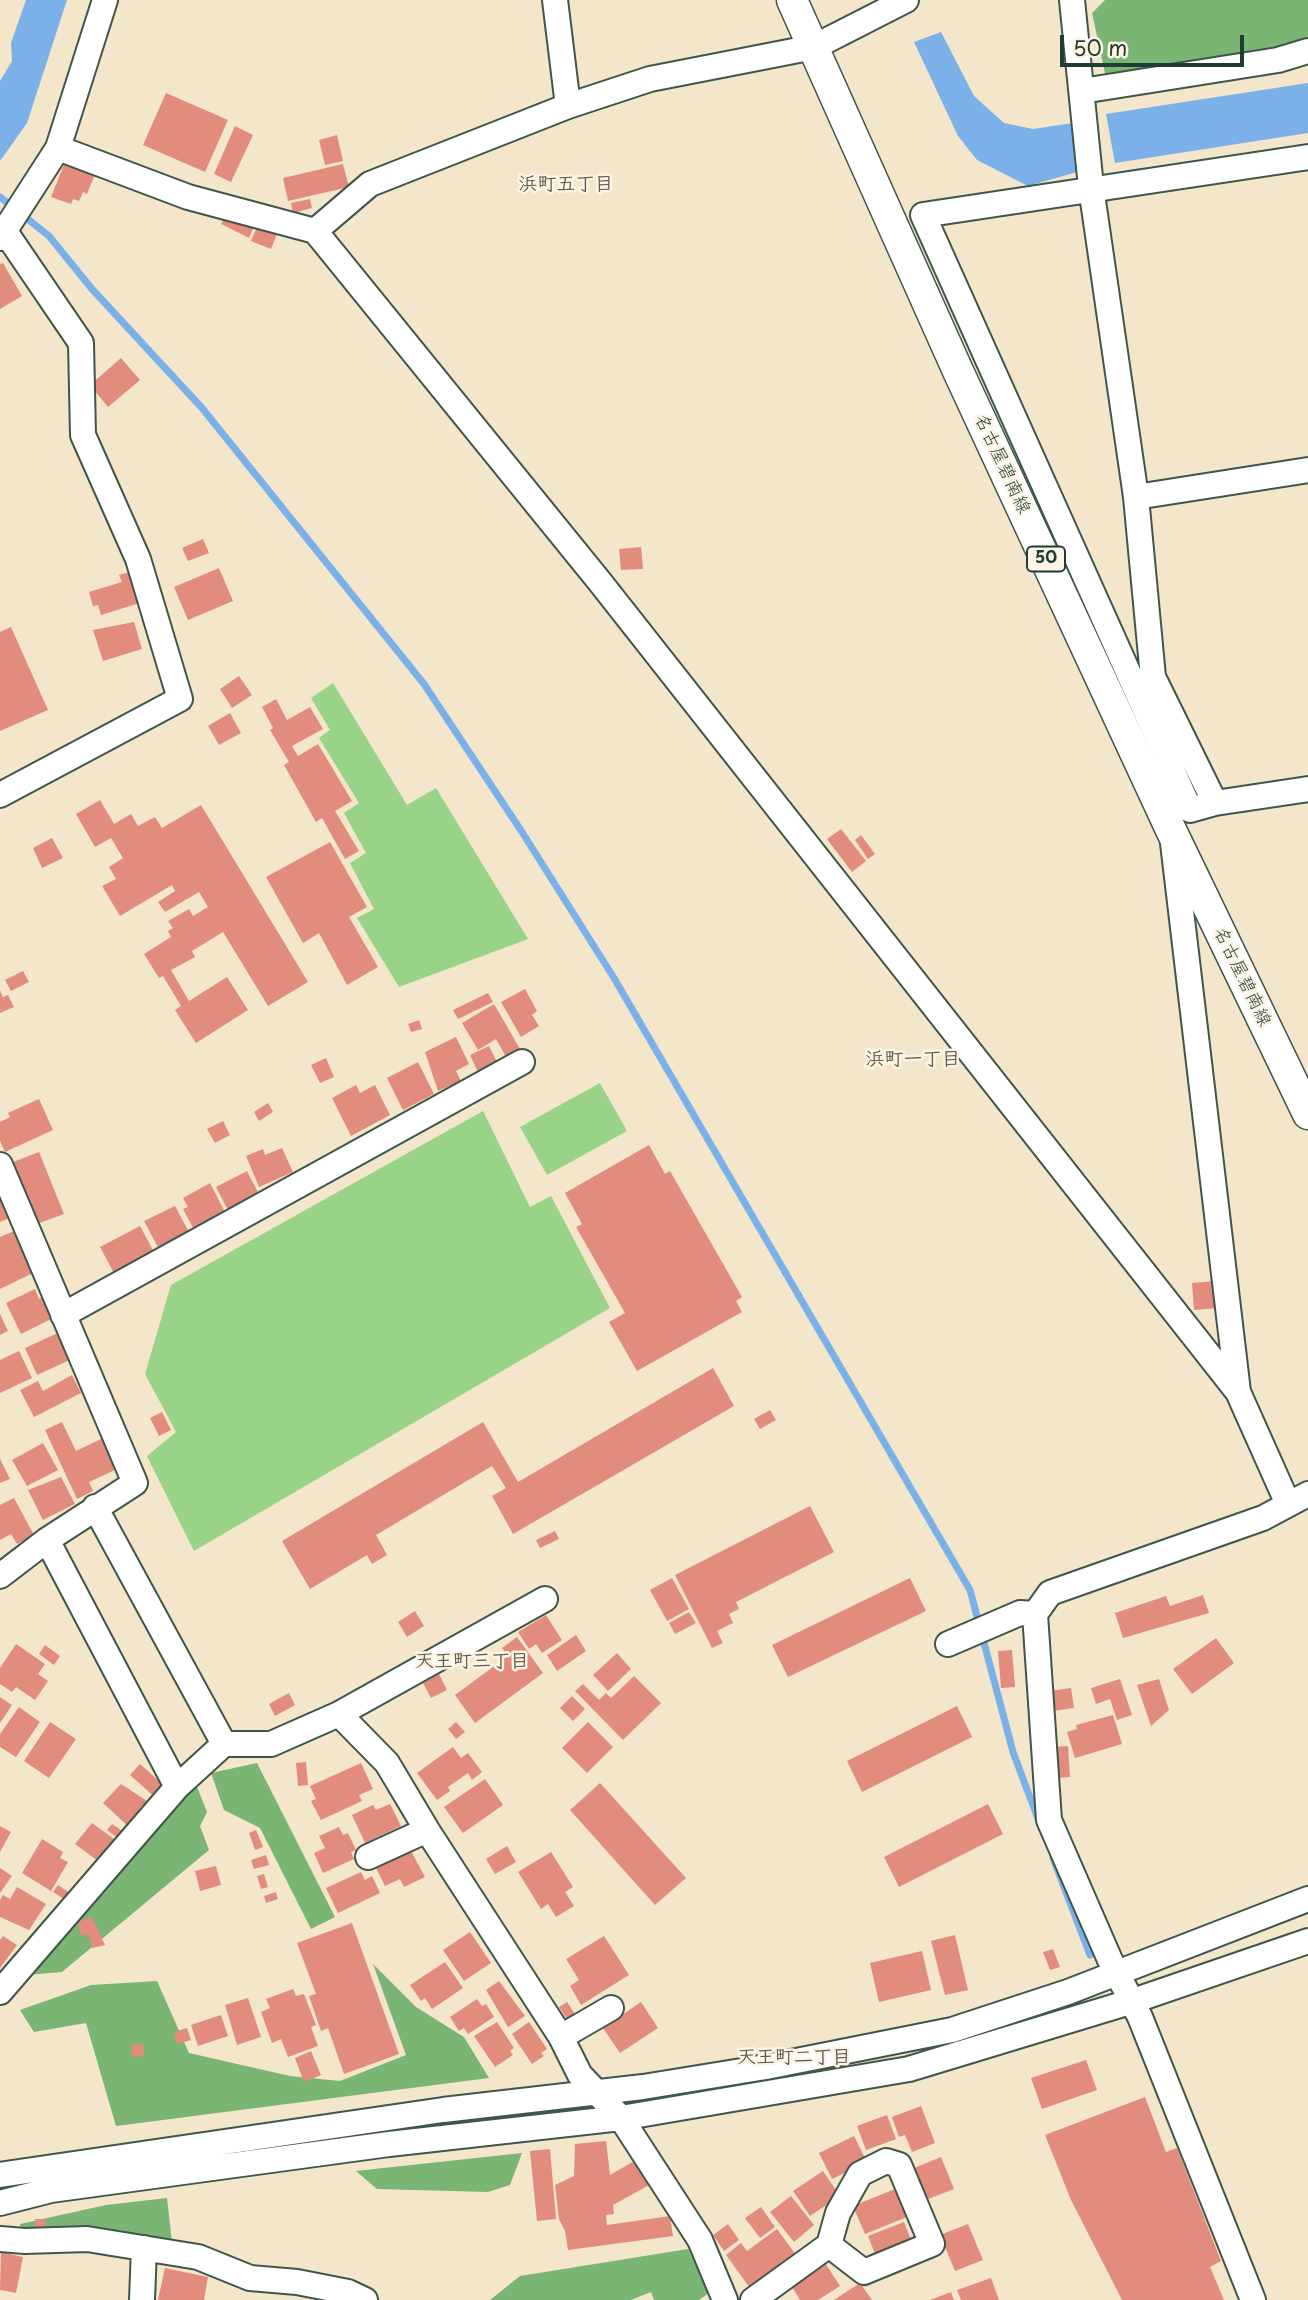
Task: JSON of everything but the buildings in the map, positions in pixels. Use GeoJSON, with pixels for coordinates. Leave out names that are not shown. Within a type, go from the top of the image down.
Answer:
{"type":"FeatureCollection","features":[{"type":"Feature","properties":{"kind":"main road","name":"名古屋碧南線"},"geometry":{"type":"LineString","coordinates":[[792,0],[958,371],[1171,830],[1308,1114]]}},
{"type":"Feature","properties":{"kind":"street"},"geometry":{"type":"LineString","coordinates":[[0,795],[180,699],[138,559],[83,435],[80,343],[4,231],[58,148],[105,0]]}},
{"type":"Feature","properties":{"kind":"street"},"geometry":{"type":"LineString","coordinates":[[555,0],[568,106]]}},
{"type":"Feature","properties":{"kind":"street"},"geometry":{"type":"LineString","coordinates":[[315,231],[370,184],[568,106],[650,79],[814,47],[906,0]]}},
{"type":"Feature","properties":{"kind":"street"},"geometry":{"type":"LineString","coordinates":[[1072,0],[1091,187],[1136,497],[1153,677],[1215,803]]}},
{"type":"Feature","properties":{"kind":"street"},"geometry":{"type":"LineString","coordinates":[[1082,91],[1278,60],[1308,51]]}},
{"type":"Feature","properties":{"kind":"street"},"geometry":{"type":"LineString","coordinates":[[58,148],[188,197],[315,231],[600,582],[1238,1391],[1298,1499],[1264,1518],[1050,1593],[1035,1614],[1049,1820],[1117,1973],[1133,2001],[1253,2300]]}},
{"type":"Feature","properties":{"kind":"street"},"geometry":{"type":"LineString","coordinates":[[1308,156],[1091,187],[923,215],[1190,810],[1215,803],[1308,789]]}},
{"type":"Feature","properties":{"kind":"street"},"geometry":{"type":"LineString","coordinates":[[1136,497],[1308,470]]}},
{"type":"Feature","properties":{"kind":"street"},"geometry":{"type":"LineString","coordinates":[[1171,830],[1238,1391]]}},
{"type":"Feature","properties":{"kind":"street"},"geometry":{"type":"LineString","coordinates":[[63,1315],[522,1062]]}},
{"type":"Feature","properties":{"kind":"street"},"geometry":{"type":"LineString","coordinates":[[0,1165],[135,1483],[47,1540],[0,1576]]}},
{"type":"Feature","properties":{"kind":"street"},"geometry":{"type":"LineString","coordinates":[[95,1507],[225,1744]]}},
{"type":"Feature","properties":{"kind":"street"},"geometry":{"type":"LineString","coordinates":[[47,1540],[177,1787]]}},
{"type":"Feature","properties":{"kind":"street"},"geometry":{"type":"LineString","coordinates":[[0,1992],[177,1787],[225,1744],[271,1744],[339,1714],[545,1599]]}},
{"type":"Feature","properties":{"kind":"street"},"geometry":{"type":"LineString","coordinates":[[957,1640],[1020,1613],[1035,1614]]}},
{"type":"Feature","properties":{"kind":"street"},"geometry":{"type":"LineString","coordinates":[[339,1714],[387,1763],[427,1830],[561,2036],[580,2075],[621,2118],[701,2239],[725,2300]]}},
{"type":"Feature","properties":{"kind":"street"},"geometry":{"type":"LineString","coordinates":[[368,1857],[427,1830]]}},
{"type":"Feature","properties":{"kind":"street"},"geometry":{"type":"LineString","coordinates":[[0,2175],[443,2110],[596,2092],[766,2067],[952,2030],[1117,1973],[1308,1899]]}},
{"type":"Feature","properties":{"kind":"street"},"geometry":{"type":"LineString","coordinates":[[0,2203],[51,2190],[197,2170],[389,2144],[621,2118],[909,2069],[1133,2001],[1308,1941]]}},
{"type":"Feature","properties":{"kind":"street"},"geometry":{"type":"LineString","coordinates":[[561,2036],[611,2008]]}},
{"type":"Feature","properties":{"kind":"street"},"geometry":{"type":"LineString","coordinates":[[753,2300],[829,2245],[838,2213],[860,2174],[886,2161],[899,2165],[932,2244],[864,2272],[829,2245]]}},
{"type":"Feature","properties":{"kind":"street"},"geometry":{"type":"LineString","coordinates":[[0,2239],[87,2239],[198,2257],[250,2278],[348,2292],[365,2300]]}},
{"type":"Feature","properties":{"kind":"street"},"geometry":{"type":"LineString","coordinates":[[142,2300],[144,2248]]}},
{"type":"Feature","properties":{"kind":"green space"},"geometry":{"type":"Polygon","coordinates":[[[1105,0],[1308,0],[1308,51],[1108,87],[1092,13],[1105,0]]]}},
{"type":"Feature","properties":{"kind":"green space"},"geometry":{"type":"Polygon","coordinates":[[[333,683],[407,805],[436,788],[528,939],[399,987],[357,918],[374,909],[350,863],[366,853],[344,813],[359,803],[319,738],[330,730],[311,698],[333,683]]]}},
{"type":"Feature","properties":{"kind":"green space"},"geometry":{"type":"Polygon","coordinates":[[[600,1083],[627,1131],[547,1175],[520,1127],[600,1083]]]}},
{"type":"Feature","properties":{"kind":"green space"},"geometry":{"type":"Polygon","coordinates":[[[483,1111],[530,1207],[551,1196],[610,1308],[194,1551],[147,1456],[176,1432],[145,1374],[171,1285],[483,1111]]]}},
{"type":"Feature","properties":{"kind":"green space"},"geometry":{"type":"Polygon","coordinates":[[[257,1763],[335,1917],[311,1929],[260,1828],[224,1810],[211,1773],[257,1763]]]}},
{"type":"Feature","properties":{"kind":"green space"},"geometry":{"type":"Polygon","coordinates":[[[195,1782],[207,1812],[200,1826],[209,1850],[62,1972],[27,1975],[195,1782]]]}},
{"type":"Feature","properties":{"kind":"green space"},"geometry":{"type":"Polygon","coordinates":[[[373,1964],[416,2007],[464,2037],[489,2078],[116,2126],[86,2023],[34,2032],[20,2010],[91,1985],[157,1981],[189,2053],[290,2076],[340,2081],[406,2055],[373,1964]]]}},
{"type":"Feature","properties":{"kind":"green space"},"geometry":{"type":"Polygon","coordinates":[[[522,2153],[510,2185],[488,2192],[377,2189],[356,2171],[522,2153]]]}},
{"type":"Feature","properties":{"kind":"green space"},"geometry":{"type":"Polygon","coordinates":[[[167,2198],[172,2242],[22,2232],[20,2224],[106,2205],[167,2198]]]}},
{"type":"Feature","properties":{"kind":"green space"},"geometry":{"type":"Polygon","coordinates":[[[688,2249],[709,2293],[699,2300],[654,2300],[651,2292],[631,2300],[490,2300],[520,2276],[688,2249]]]}},
{"type":"Feature","properties":{"kind":"water"},"geometry":{"type":"Polygon","coordinates":[[[26,0],[67,0],[27,123],[0,161],[0,81],[12,61],[11,43],[26,0]]]}},
{"type":"Feature","properties":{"kind":"water"},"geometry":{"type":"Polygon","coordinates":[[[941,32],[974,96],[1004,123],[1033,129],[1073,123],[1077,172],[1028,186],[977,160],[958,136],[914,42],[941,32]]]}},
{"type":"Feature","properties":{"kind":"water"},"geometry":{"type":"Polygon","coordinates":[[[1308,83],[1308,133],[1115,163],[1106,114],[1308,83]]]}},
{"type":"Feature","properties":{"kind":"waterway"},"geometry":{"type":"LineString","coordinates":[[0,197],[49,236],[92,289],[202,408],[424,684],[522,832],[614,978],[970,1590],[1013,1752],[1040,1824]]}},
{"type":"Feature","properties":{"kind":"waterway"},"geometry":{"type":"LineString","coordinates":[[1053,1858],[1090,1955]]}},
{"type":"Feature","properties":{"kind":"district","name":"浜町五丁目"},"geometry":{"type":"Point","coordinates":[566,185]}},
{"type":"Feature","properties":{"kind":"district","name":"浜町一丁目"},"geometry":{"type":"Point","coordinates":[913,1060]}},
{"type":"Feature","properties":{"kind":"district","name":"天王町三丁目"},"geometry":{"type":"Point","coordinates":[472,1662]}},
{"type":"Feature","properties":{"kind":"district","name":"天王町二丁目"},"geometry":{"type":"Point","coordinates":[794,2058]}}]}
